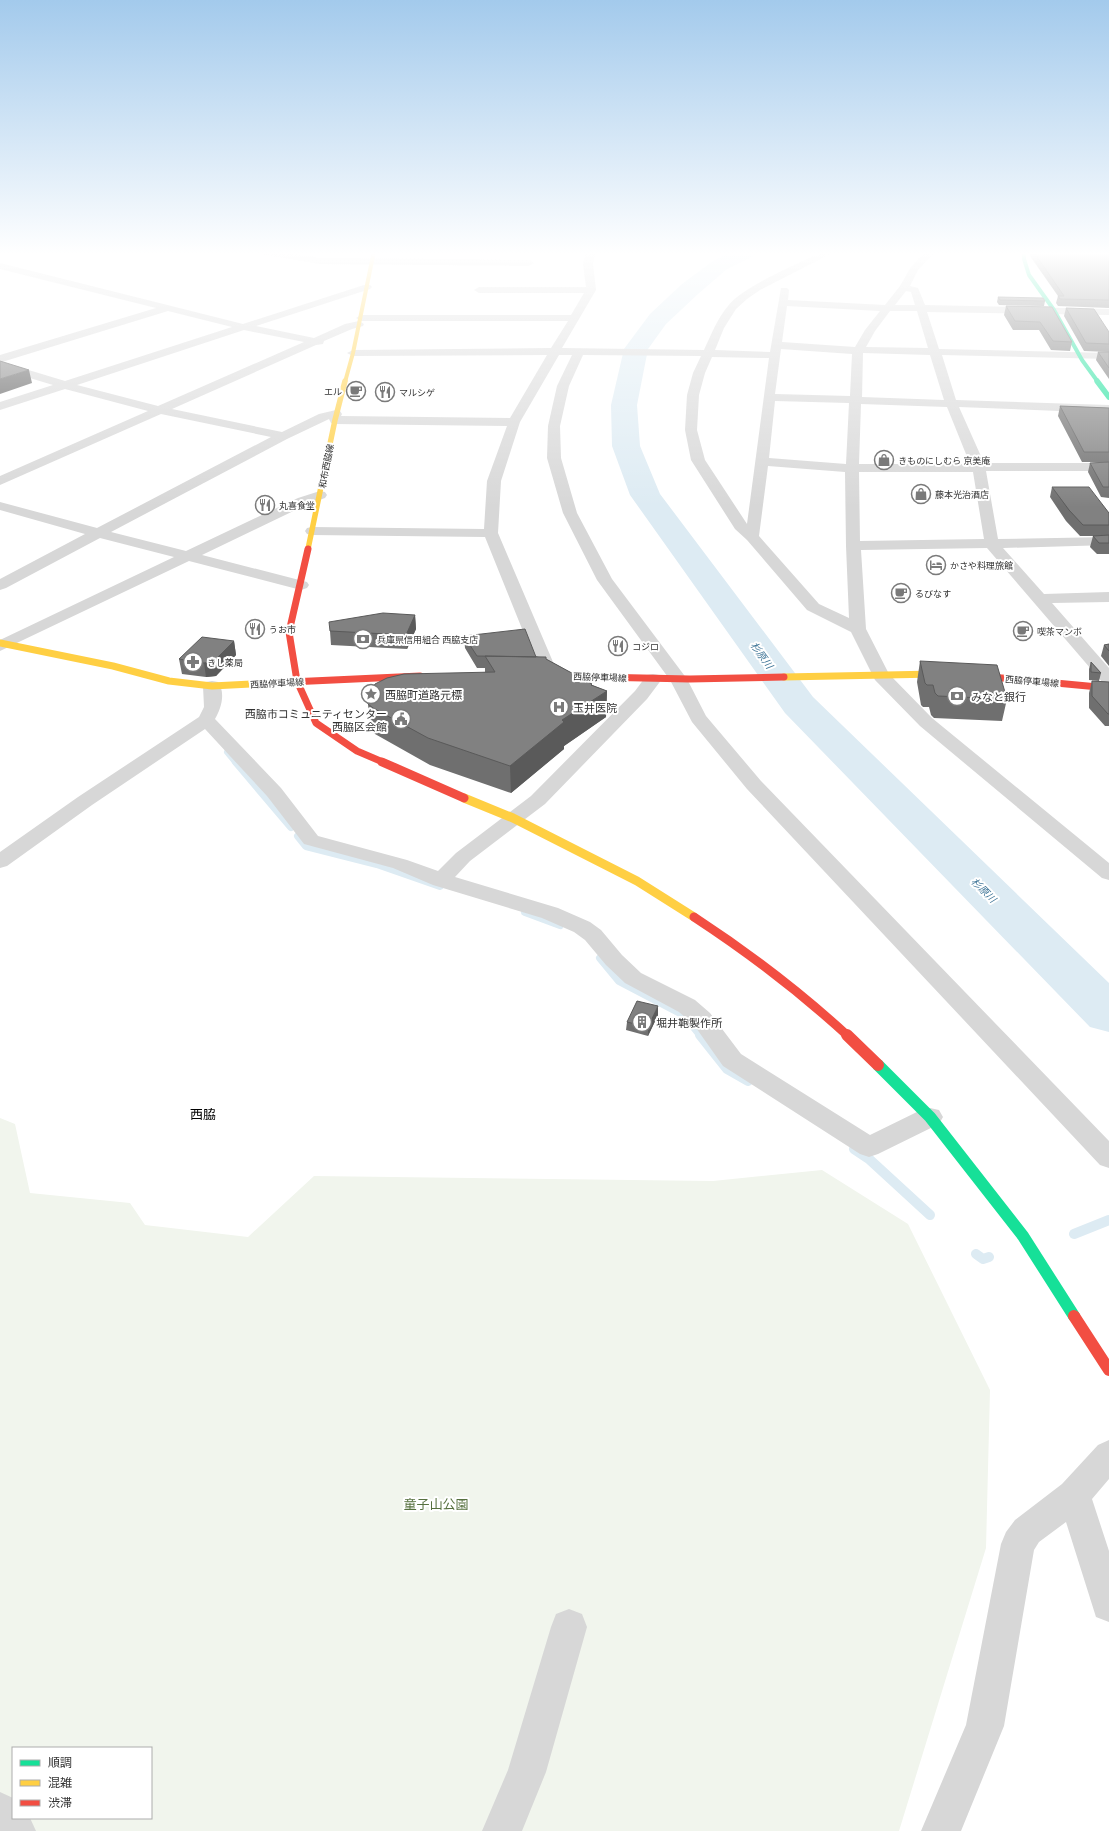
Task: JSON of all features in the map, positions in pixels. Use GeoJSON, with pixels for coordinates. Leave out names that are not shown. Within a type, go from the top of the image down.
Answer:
{"type":"FeatureCollection","features":[{"type":"Feature","properties":{"kind":"main road","name":"和布西脇線"},"geometry":{"type":"LineString","coordinates":[[355,336],[336,417],[301,585],[289,632],[297,681],[316,722],[357,751],[411,776],[513,818],[637,881],[723,935],[791,985],[850,1037],[930,1117],[1023,1236],[1109,1370]]}},
{"type":"Feature","properties":{"kind":"main road"},"geometry":{"type":"LineString","coordinates":[[1069,336],[1109,397]]}},
{"type":"Feature","properties":{"kind":"main road","name":"西脇停車場線"},"geometry":{"type":"LineString","coordinates":[[1,644],[113,666],[169,681],[212,686],[427,676]]}},
{"type":"Feature","properties":{"kind":"main road","name":"西脇停車場線"},"geometry":{"type":"LineString","coordinates":[[546,676],[684,679],[936,674],[1016,679],[1109,688]]}},
{"type":"Feature","properties":{"kind":"street"},"geometry":{"type":"LineString","coordinates":[[0,359],[74,336]]}},
{"type":"Feature","properties":{"kind":"street"},"geometry":{"type":"LineString","coordinates":[[0,406],[215,336]]}},
{"type":"Feature","properties":{"kind":"street"},"geometry":{"type":"LineString","coordinates":[[293,336],[331,344]]}},
{"type":"Feature","properties":{"kind":"street"},"geometry":{"type":"LineString","coordinates":[[0,481],[326,336]]}},
{"type":"Feature","properties":{"kind":"street"},"geometry":{"type":"LineString","coordinates":[[460,352],[464,336]]}},
{"type":"Feature","properties":{"kind":"street"},"geometry":{"type":"LineString","coordinates":[[546,676],[491,533],[494,481],[514,422],[563,336]]}},
{"type":"Feature","properties":{"kind":"street"},"geometry":{"type":"LineString","coordinates":[[715,336],[699,373],[693,395],[691,430],[698,460],[740,526],[752,537],[813,607],[858,630]]}},
{"type":"Feature","properties":{"kind":"street"},"geometry":{"type":"LineString","coordinates":[[752,537],[763,462],[769,397],[778,336]]}},
{"type":"Feature","properties":{"kind":"street"},"geometry":{"type":"LineString","coordinates":[[866,336],[858,351],[854,401],[852,468],[853,546],[858,630],[872,676],[1107,871]]}},
{"type":"Feature","properties":{"kind":"street"},"geometry":{"type":"LineString","coordinates":[[931,336],[952,405],[979,468],[992,544],[1109,679]]}},
{"type":"Feature","properties":{"kind":"street"},"geometry":{"type":"LineString","coordinates":[[351,349],[460,352],[707,353],[776,350],[1109,356]]}},
{"type":"Feature","properties":{"kind":"street"},"geometry":{"type":"LineString","coordinates":[[581,352],[563,386],[554,426],[554,458],[570,513],[605,580],[655,650],[684,679],[698,718],[754,786],[1109,1158]]}},
{"type":"Feature","properties":{"kind":"street"},"geometry":{"type":"LineString","coordinates":[[0,365],[65,385],[158,410],[284,436]]}},
{"type":"Feature","properties":{"kind":"street"},"geometry":{"type":"LineString","coordinates":[[769,397],[952,405],[1109,409]]}},
{"type":"Feature","properties":{"kind":"street"},"geometry":{"type":"LineString","coordinates":[[0,585],[97,533],[323,417],[514,422]]}},
{"type":"Feature","properties":{"kind":"street"},"geometry":{"type":"LineString","coordinates":[[763,462],[852,468],[1109,467]]}},
{"type":"Feature","properties":{"kind":"street"},"geometry":{"type":"LineString","coordinates":[[1,644],[186,555],[303,501],[320,495]]}},
{"type":"Feature","properties":{"kind":"street"},"geometry":{"type":"LineString","coordinates":[[0,506],[97,533],[301,585]]}},
{"type":"Feature","properties":{"kind":"street"},"geometry":{"type":"LineString","coordinates":[[312,531],[491,533]]}},
{"type":"Feature","properties":{"kind":"street"},"geometry":{"type":"LineString","coordinates":[[853,546],[1109,541]]}},
{"type":"Feature","properties":{"kind":"street"},"geometry":{"type":"LineString","coordinates":[[1040,599],[1109,597]]}},
{"type":"Feature","properties":{"kind":"street"},"geometry":{"type":"LineString","coordinates":[[441,880],[463,857],[538,800],[641,695],[653,679]]}},
{"type":"Feature","properties":{"kind":"street"},"geometry":{"type":"LineString","coordinates":[[0,862],[85,801],[206,720],[213,707],[212,686]]}},
{"type":"Feature","properties":{"kind":"street"},"geometry":{"type":"LineString","coordinates":[[206,720],[274,792],[311,840],[400,864],[441,880],[550,913],[582,927],[594,935],[614,960],[632,978],[687,1006],[702,1019],[732,1060],[869,1147],[930,1117]]}},
{"type":"Feature","properties":{"kind":"street"},"geometry":{"type":"LineString","coordinates":[[941,1831],[985,1726],[1018,1544],[1027,1532],[1074,1495],[1109,1454]]}},
{"type":"Feature","properties":{"kind":"street"},"geometry":{"type":"LineString","coordinates":[[1074,1495],[1109,1605]]}},
{"type":"Feature","properties":{"kind":"street"},"geometry":{"type":"LineString","coordinates":[[502,1831],[527,1772],[569,1627]]}},
{"type":"Feature","properties":{"kind":"street"},"geometry":{"type":"LineString","coordinates":[[0,1812],[16,1831]]}},
{"type":"Feature","properties":{"kind":"green space","name":"童子山公園"},"geometry":{"type":"Polygon","coordinates":[[[0,1118],[15,1124],[30,1193],[130,1203],[145,1225],[248,1237],[314,1176],[713,1181],[822,1170],[908,1224],[990,1390],[986,1548],[899,1831],[0,1831],[0,1118]]]}},
{"type":"Feature","properties":{"kind":"building"},"geometry":{"type":"Polygon","coordinates":[[[1050,336],[1069,336],[1072,342],[1053,341],[1050,336]]]}},
{"type":"Feature","properties":{"kind":"building"},"geometry":{"type":"Polygon","coordinates":[[[1082,336],[1109,336],[1109,344],[1086,343],[1082,336]]]}},
{"type":"Feature","properties":{"kind":"building"},"geometry":{"type":"Polygon","coordinates":[[[1098,352],[1109,352],[1109,368],[1098,352]]]}},
{"type":"Feature","properties":{"kind":"building"},"geometry":{"type":"Polygon","coordinates":[[[0,361],[29,370],[0,379],[0,361]]]}},
{"type":"Feature","properties":{"kind":"building"},"geometry":{"type":"Polygon","coordinates":[[[1060,406],[1109,408],[1109,452],[1084,452],[1060,406]]]}},
{"type":"Feature","properties":{"kind":"building"},"geometry":{"type":"Polygon","coordinates":[[[1109,462],[1109,487],[1103,487],[1090,463],[1109,462]]]}},
{"type":"Feature","properties":{"kind":"building"},"geometry":{"type":"Polygon","coordinates":[[[1052,487],[1089,487],[1109,513],[1109,525],[1083,525],[1069,510],[1052,487]]]}},
{"type":"Feature","properties":{"kind":"building"},"geometry":{"type":"Polygon","coordinates":[[[1109,535],[1109,543],[1099,543],[1093,536],[1109,535]]]}},
{"type":"Feature","properties":{"kind":"building"},"geometry":{"type":"Polygon","coordinates":[[[383,613],[415,615],[406,635],[330,631],[329,622],[383,613]]]}},
{"type":"Feature","properties":{"kind":"building"},"geometry":{"type":"Polygon","coordinates":[[[525,629],[536,657],[477,656],[464,636],[525,629]]]}},
{"type":"Feature","properties":{"kind":"building"},"geometry":{"type":"Polygon","coordinates":[[[202,637],[234,641],[214,661],[204,663],[179,659],[202,637]]]}},
{"type":"Feature","properties":{"kind":"building"},"geometry":{"type":"Polygon","coordinates":[[[1109,644],[1109,651],[1104,645],[1109,644]]]}},
{"type":"Feature","properties":{"kind":"building"},"geometry":{"type":"Polygon","coordinates":[[[485,656],[546,657],[546,659],[592,684],[591,685],[607,691],[562,720],[564,722],[510,766],[428,738],[368,704],[368,695],[375,684],[387,678],[404,674],[495,672],[485,656]]]}},
{"type":"Feature","properties":{"kind":"building"},"geometry":{"type":"Polygon","coordinates":[[[920,661],[997,665],[1007,699],[938,696],[935,693],[933,685],[927,685],[925,683],[920,661]]]}},
{"type":"Feature","properties":{"kind":"building"},"geometry":{"type":"Polygon","coordinates":[[[1091,662],[1101,673],[1091,672],[1091,662]]]}},
{"type":"Feature","properties":{"kind":"building"},"geometry":{"type":"Polygon","coordinates":[[[1092,681],[1109,682],[1109,714],[1092,696],[1092,681]]]}},
{"type":"Feature","properties":{"kind":"building"},"geometry":{"type":"Polygon","coordinates":[[[637,1001],[658,1006],[648,1027],[627,1022],[637,1001]]]}},
{"type":"Feature","properties":{"kind":"waterway","name":"杉原川"},"geometry":{"type":"LineString","coordinates":[[645,336],[636,349],[624,405],[626,446],[645,495],[799,705],[1109,1014]]}},
{"type":"Feature","properties":{"kind":"waterway"},"geometry":{"type":"LineString","coordinates":[[227,752],[236,763]]}},
{"type":"Feature","properties":{"kind":"waterway"},"geometry":{"type":"LineString","coordinates":[[236,762],[291,827]]}},
{"type":"Feature","properties":{"kind":"waterway"},"geometry":{"type":"LineString","coordinates":[[298,836],[306,846],[377,864],[440,886]]}},
{"type":"Feature","properties":{"kind":"waterway"},"geometry":{"type":"LineString","coordinates":[[525,912],[560,925]]}},
{"type":"Feature","properties":{"kind":"waterway"},"geometry":{"type":"LineString","coordinates":[[600,958],[619,981],[684,1015],[701,1036]]}},
{"type":"Feature","properties":{"kind":"waterway"},"geometry":{"type":"LineString","coordinates":[[700,1035],[727,1069],[748,1081]]}},
{"type":"Feature","properties":{"kind":"waterway"},"geometry":{"type":"LineString","coordinates":[[854,1149],[869,1159],[930,1215]]}},
{"type":"Feature","properties":{"kind":"waterway"},"geometry":{"type":"LineString","coordinates":[[1074,1234],[1109,1220]]}},
{"type":"Feature","properties":{"kind":"waterway"},"geometry":{"type":"LineString","coordinates":[[976,1254],[983,1259],[989,1257]]}},
{"type":"Feature","properties":{"kind":"traffic: fast"},"geometry":{"type":"LineString","coordinates":[[1069,336],[1082,360],[1109,397]]}},
{"type":"Feature","properties":{"kind":"traffic: fast"},"geometry":{"type":"LineString","coordinates":[[878,1065],[930,1117],[1023,1236],[1074,1316]]}},
{"type":"Feature","properties":{"kind":"traffic: slow"},"geometry":{"type":"LineString","coordinates":[[308,549],[335,420],[356,336]]}},
{"type":"Feature","properties":{"kind":"traffic: slow"},"geometry":{"type":"LineString","coordinates":[[0,643],[113,666],[169,681],[212,686],[290,682]]}},
{"type":"Feature","properties":{"kind":"traffic: slow"},"geometry":{"type":"LineString","coordinates":[[784,677],[936,674],[991,677]]}},
{"type":"Feature","properties":{"kind":"traffic: slow"},"geometry":{"type":"LineString","coordinates":[[464,798],[513,818],[637,881],[694,917]]}},
{"type":"Feature","properties":{"kind":"traffic: jam"},"geometry":{"type":"LineString","coordinates":[[308,549],[289,632],[297,681],[316,723],[357,751],[464,798]]}},
{"type":"Feature","properties":{"kind":"traffic: jam"},"geometry":{"type":"LineString","coordinates":[[290,682],[420,676]]}},
{"type":"Feature","properties":{"kind":"traffic: jam"},"geometry":{"type":"LineString","coordinates":[[548,676],[690,679],[784,677]]}},
{"type":"Feature","properties":{"kind":"traffic: jam"},"geometry":{"type":"LineString","coordinates":[[991,677],[1109,688]]}},
{"type":"Feature","properties":{"kind":"traffic: jam"},"geometry":{"type":"LineString","coordinates":[[694,917],[743,950],[790,986],[835,1024],[878,1065]]}},
{"type":"Feature","properties":{"kind":"traffic: jam"},"geometry":{"type":"LineString","coordinates":[[1074,1316],[1109,1370]]}},
{"type":"Feature","properties":{"kind":"place","name":"エル"},"geometry":{"type":"Point","coordinates":[356,391]}},
{"type":"Feature","properties":{"kind":"place","name":"マルシゲ"},"geometry":{"type":"Point","coordinates":[385,392]}},
{"type":"Feature","properties":{"kind":"place","name":"きものにしむら 京美庵"},"geometry":{"type":"Point","coordinates":[884,460]}},
{"type":"Feature","properties":{"kind":"place","name":"藤本光治酒店"},"geometry":{"type":"Point","coordinates":[921,494]}},
{"type":"Feature","properties":{"kind":"place","name":"丸喜食堂"},"geometry":{"type":"Point","coordinates":[265,505]}},
{"type":"Feature","properties":{"kind":"place","name":"かさや料理旅館"},"geometry":{"type":"Point","coordinates":[936,565]}},
{"type":"Feature","properties":{"kind":"place","name":"るびなす"},"geometry":{"type":"Point","coordinates":[901,593]}},
{"type":"Feature","properties":{"kind":"place","name":"うお市"},"geometry":{"type":"Point","coordinates":[255,629]}},
{"type":"Feature","properties":{"kind":"place","name":"喫茶マンボ"},"geometry":{"type":"Point","coordinates":[1023,631]}},
{"type":"Feature","properties":{"kind":"place","name":"兵庫県信用組合 西脇支店"},"geometry":{"type":"Point","coordinates":[363,639]}},
{"type":"Feature","properties":{"kind":"place","name":"コジロ"},"geometry":{"type":"Point","coordinates":[618,646]}},
{"type":"Feature","properties":{"kind":"place","name":"きし薬局"},"geometry":{"type":"Point","coordinates":[193,662]}},
{"type":"Feature","properties":{"kind":"place","name":"西脇町道路元標"},"geometry":{"type":"Point","coordinates":[371,694]}},
{"type":"Feature","properties":{"kind":"place","name":"みなと銀行"},"geometry":{"type":"Point","coordinates":[957,696]}},
{"type":"Feature","properties":{"kind":"place","name":"玉井医院"},"geometry":{"type":"Point","coordinates":[559,707]}},
{"type":"Feature","properties":{"kind":"place","name":"西脇市コミュニティセンター 西脇区会館"},"geometry":{"type":"Point","coordinates":[401,719]}},
{"type":"Feature","properties":{"kind":"place","name":"堀井鞄製作所"},"geometry":{"type":"Point","coordinates":[642,1022]}},
{"type":"Feature","properties":{"kind":"district","name":"西脇"},"geometry":{"type":"Point","coordinates":[203,1114]}}]}
